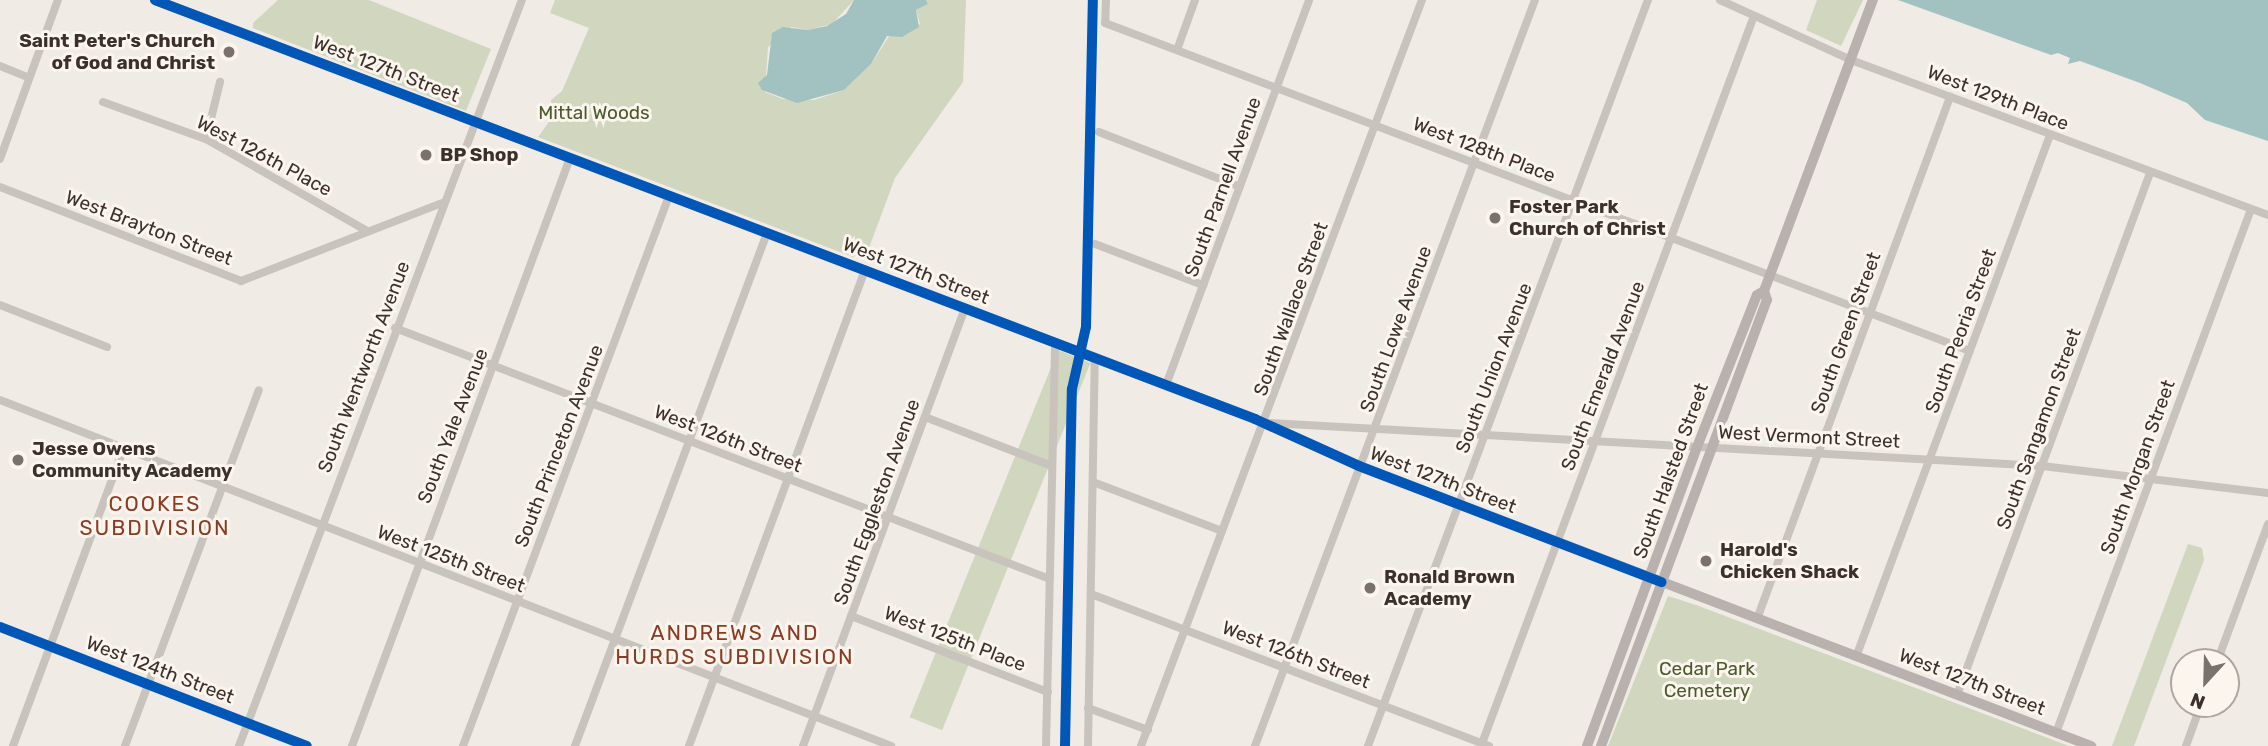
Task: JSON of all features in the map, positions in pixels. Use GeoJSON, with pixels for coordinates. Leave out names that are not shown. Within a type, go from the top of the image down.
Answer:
{"type":"FeatureCollection","features":[{"type":"Feature","properties":{"kind":"main road","name":"West 127th Street"},"geometry":{"type":"LineString","coordinates":[[155,0],[1264,422],[1359,466],[2091,746]]}},
{"type":"Feature","properties":{"kind":"main road","name":"South Halsted Street"},"geometry":{"type":"LineString","coordinates":[[1601,746],[1767,300],[1764,291],[1873,0]]}},
{"type":"Feature","properties":{"kind":"main road","name":"South Halsted Street"},"geometry":{"type":"LineString","coordinates":[[1587,746],[1697,447],[1757,295],[1764,291]]}},
{"type":"Feature","properties":{"kind":"street"},"geometry":{"type":"LineString","coordinates":[[0,159],[58,0]]}},
{"type":"Feature","properties":{"kind":"street","name":"South Wentworth Avenue"},"geometry":{"type":"LineString","coordinates":[[239,746],[473,121],[522,0]]}},
{"type":"Feature","properties":{"kind":"street","name":"West 128th Place"},"geometry":{"type":"LineString","coordinates":[[1106,0],[1105,23],[1970,351]]}},
{"type":"Feature","properties":{"kind":"street"},"geometry":{"type":"LineString","coordinates":[[1177,50],[1195,0]]}},
{"type":"Feature","properties":{"kind":"street","name":"South Parnell Avenue"},"geometry":{"type":"LineString","coordinates":[[1166,385],[1309,0]]}},
{"type":"Feature","properties":{"kind":"street","name":"South Wallace Street"},"geometry":{"type":"LineString","coordinates":[[1142,746],[1422,0]]}},
{"type":"Feature","properties":{"kind":"street","name":"South Lowe Avenue"},"geometry":{"type":"LineString","coordinates":[[1255,746],[1535,0]]}},
{"type":"Feature","properties":{"kind":"street","name":"South Union Avenue"},"geometry":{"type":"LineString","coordinates":[[1368,746],[1648,0]]}},
{"type":"Feature","properties":{"kind":"street","name":"West 129th Place"},"geometry":{"type":"LineString","coordinates":[[1720,0],[1851,60],[2250,212],[2268,215]]}},
{"type":"Feature","properties":{"kind":"street","name":"South Emerald Avenue"},"geometry":{"type":"LineString","coordinates":[[1484,745],[1754,16]]}},
{"type":"Feature","properties":{"kind":"street"},"geometry":{"type":"LineString","coordinates":[[0,66],[30,78]]}},
{"type":"Feature","properties":{"kind":"street"},"geometry":{"type":"LineString","coordinates":[[206,139],[220,82]]}},
{"type":"Feature","properties":{"kind":"street","name":"South Green Street"},"geometry":{"type":"LineString","coordinates":[[1756,619],[1950,97]]}},
{"type":"Feature","properties":{"kind":"street","name":"West 126th Place"},"geometry":{"type":"LineString","coordinates":[[103,102],[206,139],[368,231]]}},
{"type":"Feature","properties":{"kind":"street"},"geometry":{"type":"LineString","coordinates":[[1099,132],[1240,187]]}},
{"type":"Feature","properties":{"kind":"street","name":"South Peoria Street"},"geometry":{"type":"LineString","coordinates":[[1856,657],[2050,135]]}},
{"type":"Feature","properties":{"kind":"street","name":"South Yale Avenue"},"geometry":{"type":"LineString","coordinates":[[352,746],[570,158]]}},
{"type":"Feature","properties":{"kind":"street","name":"South Sangamon Street"},"geometry":{"type":"LineString","coordinates":[[1957,695],[2150,173]]}},
{"type":"Feature","properties":{"kind":"street","name":"West Brayton Street"},"geometry":{"type":"LineString","coordinates":[[0,187],[241,281],[442,203]]}},
{"type":"Feature","properties":{"kind":"street","name":"South Princeton Avenue"},"geometry":{"type":"LineString","coordinates":[[463,746],[669,196]]}},
{"type":"Feature","properties":{"kind":"street","name":"South Morgan Street"},"geometry":{"type":"LineString","coordinates":[[2056,733],[2250,212]]}},
{"type":"Feature","properties":{"kind":"street"},"geometry":{"type":"LineString","coordinates":[[575,746],[767,233]]}},
{"type":"Feature","properties":{"kind":"street"},"geometry":{"type":"LineString","coordinates":[[1095,244],[1203,285]]}},
{"type":"Feature","properties":{"kind":"street"},"geometry":{"type":"LineString","coordinates":[[689,746],[865,271]]}},
{"type":"Feature","properties":{"kind":"street"},"geometry":{"type":"LineString","coordinates":[[0,304],[107,347]]}},
{"type":"Feature","properties":{"kind":"street","name":"South Eggleston Avenue"},"geometry":{"type":"LineString","coordinates":[[803,746],[965,308]]}},
{"type":"Feature","properties":{"kind":"street","name":"West 126th Street"},"geometry":{"type":"LineString","coordinates":[[396,328],[1050,579]]}},
{"type":"Feature","properties":{"kind":"street"},"geometry":{"type":"LineString","coordinates":[[1046,746],[1055,343]]}},
{"type":"Feature","properties":{"kind":"street"},"geometry":{"type":"LineString","coordinates":[[1088,746],[1095,358]]}},
{"type":"Feature","properties":{"kind":"street"},"geometry":{"type":"LineString","coordinates":[[125,746],[259,390]]}},
{"type":"Feature","properties":{"kind":"street","name":"West 125th Street"},"geometry":{"type":"LineString","coordinates":[[0,400],[891,746]]}},
{"type":"Feature","properties":{"kind":"street"},"geometry":{"type":"LineString","coordinates":[[925,417],[1052,466]]}},
{"type":"Feature","properties":{"kind":"street","name":"West Vermont Street"},"geometry":{"type":"LineString","coordinates":[[1264,422],[1374,432],[2042,466],[2268,493]]}},
{"type":"Feature","properties":{"kind":"street"},"geometry":{"type":"LineString","coordinates":[[13,746],[124,448]]}},
{"type":"Feature","properties":{"kind":"street"},"geometry":{"type":"LineString","coordinates":[[1093,482],[1222,531]]}},
{"type":"Feature","properties":{"kind":"street"},"geometry":{"type":"LineString","coordinates":[[2222,648],[2268,524]]}},
{"type":"Feature","properties":{"kind":"street","name":"West 126th Street"},"geometry":{"type":"LineString","coordinates":[[1091,594],[1484,745]]}},
{"type":"Feature","properties":{"kind":"street","name":"West 125th Place"},"geometry":{"type":"LineString","coordinates":[[851,616],[1048,692]]}},
{"type":"Feature","properties":{"kind":"street","name":"West 124th Street"},"geometry":{"type":"LineString","coordinates":[[0,627],[307,746]]}},
{"type":"Feature","properties":{"kind":"street"},"geometry":{"type":"LineString","coordinates":[[1088,708],[1148,730]]}},
{"type":"Feature","properties":{"kind":"street"},"geometry":{"type":"LineString","coordinates":[[2186,746],[2197,718]]}},
{"type":"Feature","properties":{"kind":"green space"},"geometry":{"type":"Polygon","coordinates":[[[278,0],[369,0],[491,49],[466,111],[253,28],[253,23],[278,0]]]}},
{"type":"Feature","properties":{"kind":"green space","name":"Mittal Woods"},"geometry":{"type":"Polygon","coordinates":[[[555,0],[854,0],[832,24],[807,30],[791,27],[768,47],[765,92],[783,99],[814,100],[844,90],[871,64],[891,33],[905,35],[920,24],[916,10],[928,4],[926,0],[966,0],[963,82],[895,178],[869,248],[853,257],[538,137],[551,119],[551,100],[562,91],[589,28],[550,13],[555,0]]]}},
{"type":"Feature","properties":{"kind":"green space"},"geometry":{"type":"Polygon","coordinates":[[[1817,0],[1863,0],[1841,46],[1806,30],[1817,0]]]}},
{"type":"Feature","properties":{"kind":"green space"},"geometry":{"type":"Polygon","coordinates":[[[1058,350],[1090,363],[942,730],[910,717],[1058,350]]]}},
{"type":"Feature","properties":{"kind":"green space"},"geometry":{"type":"Polygon","coordinates":[[[2188,544],[2202,548],[2204,560],[2134,746],[2112,746],[2188,544]]]}},
{"type":"Feature","properties":{"kind":"green space","name":"Cedar Park Cemetery"},"geometry":{"type":"Polygon","coordinates":[[[1668,596],[1696,605],[2069,746],[1608,746],[1668,596]]]}},
{"type":"Feature","properties":{"kind":"water"},"geometry":{"type":"Polygon","coordinates":[[[854,0],[926,0],[928,4],[916,10],[919,27],[902,37],[887,36],[871,64],[844,90],[797,103],[762,90],[758,83],[767,75],[772,33],[783,27],[807,30],[827,26],[846,14],[854,0]]]}},
{"type":"Feature","properties":{"kind":"water"},"geometry":{"type":"Polygon","coordinates":[[[1898,0],[2268,0],[2268,141],[2205,120],[2187,103],[2140,83],[2080,61],[2068,64],[2070,58],[2058,53],[2051,55],[1898,0]]]}},
{"type":"Feature","properties":{"kind":"cycle path"},"geometry":{"type":"LineString","coordinates":[[155,0],[1255,419],[1359,466],[1661,582]]}},
{"type":"Feature","properties":{"kind":"cycle path"},"geometry":{"type":"LineString","coordinates":[[1065,746],[1072,389],[1086,327],[1093,0]]}},
{"type":"Feature","properties":{"kind":"cycle path"},"geometry":{"type":"LineString","coordinates":[[0,627],[307,746]]}},
{"type":"Feature","properties":{"kind":"place","name":"Saint Peter's Church of God and Christ"},"geometry":{"type":"Point","coordinates":[229,52]}},
{"type":"Feature","properties":{"kind":"place","name":"BP Shop"},"geometry":{"type":"Point","coordinates":[426,155]}},
{"type":"Feature","properties":{"kind":"place","name":"Foster Park Church of Christ"},"geometry":{"type":"Point","coordinates":[1495,218]}},
{"type":"Feature","properties":{"kind":"place","name":"Jesse Owens Community Academy"},"geometry":{"type":"Point","coordinates":[18,460]}},
{"type":"Feature","properties":{"kind":"place","name":"Harold's Chicken Shack"},"geometry":{"type":"Point","coordinates":[1706,561]}},
{"type":"Feature","properties":{"kind":"place","name":"Ronald Brown Academy"},"geometry":{"type":"Point","coordinates":[1370,588]}},
{"type":"Feature","properties":{"kind":"district","name":"COOKES SUBDIVISION"},"geometry":{"type":"Point","coordinates":[155,516]}},
{"type":"Feature","properties":{"kind":"district","name":"ANDREWS AND HURDS SUBDIVISION"},"geometry":{"type":"Point","coordinates":[735,645]}}]}
